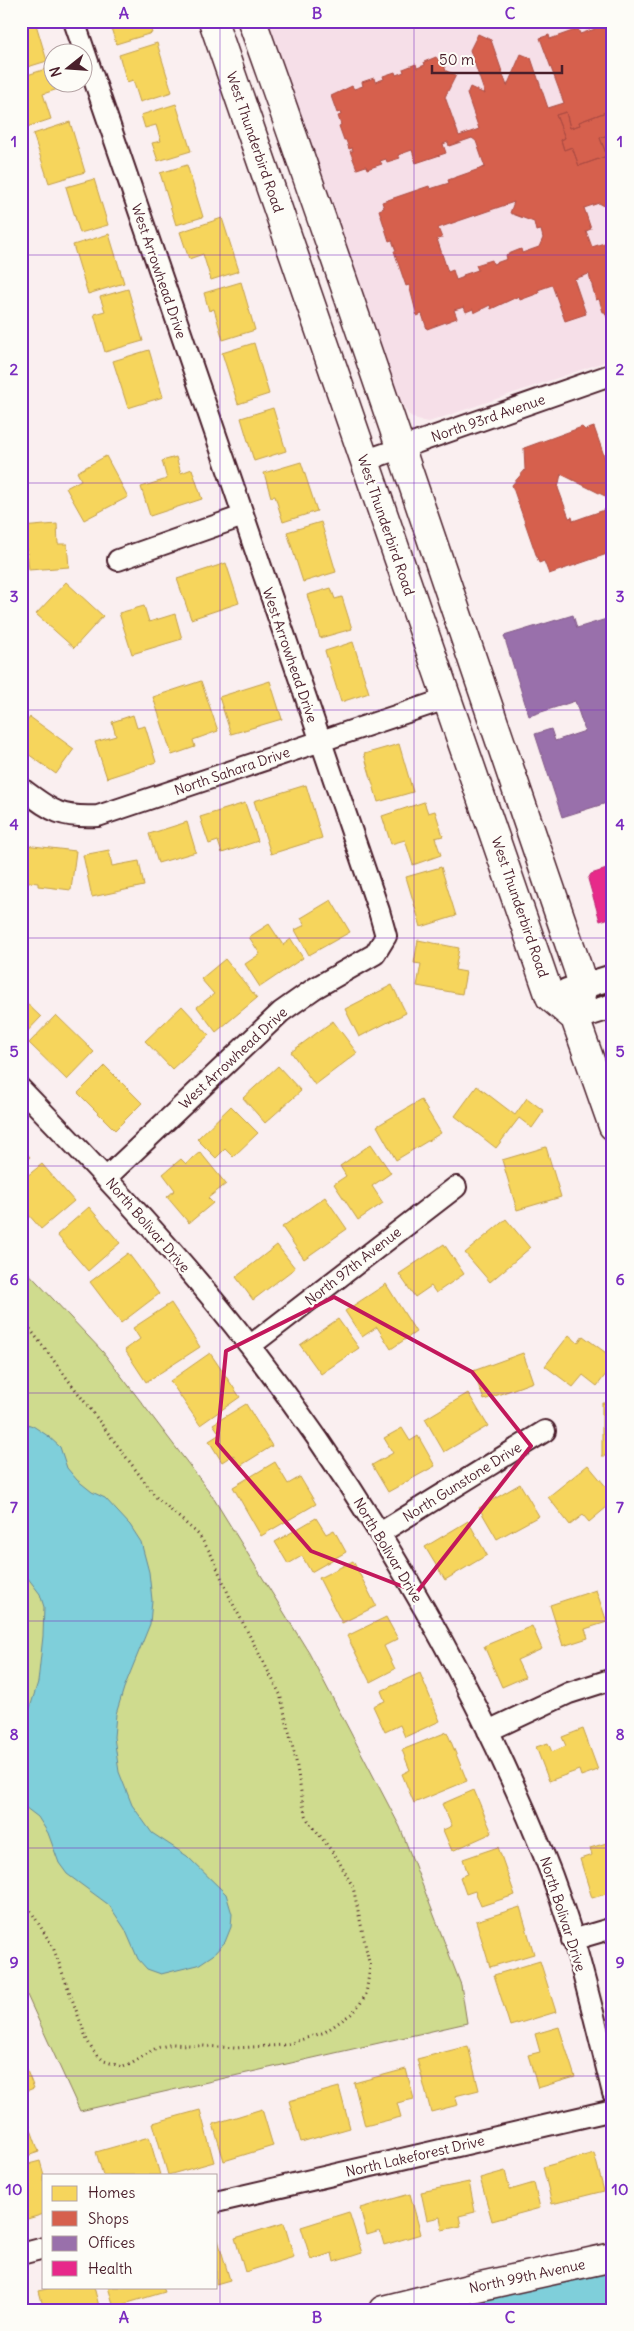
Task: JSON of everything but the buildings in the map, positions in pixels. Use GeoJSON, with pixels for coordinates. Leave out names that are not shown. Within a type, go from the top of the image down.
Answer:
{"type":"FeatureCollection","features":[{"type":"Feature","properties":{"kind":"main road","name":"West Thunderbird Road"},"geometry":{"type":"LineString","coordinates":[[213,21],[550,996],[575,1018],[613,1126]]}},
{"type":"Feature","properties":{"kind":"main road"},"geometry":{"type":"LineString","coordinates":[[252,21],[584,986],[575,1018]]}},
{"type":"Feature","properties":{"kind":"main road"},"geometry":{"type":"LineString","coordinates":[[446,698],[454,696],[463,702],[492,770],[521,807]]}},
{"type":"Feature","properties":{"kind":"main road","name":"North 99th Avenue"},"geometry":{"type":"LineString","coordinates":[[383,2310],[613,2257]]}},
{"type":"Feature","properties":{"kind":"street","name":"West Arrowhead Drive"},"geometry":{"type":"LineString","coordinates":[[74,21],[386,936],[375,954],[315,988],[281,1012],[106,1178]]}},
{"type":"Feature","properties":{"kind":"street","name":"North 93rd Avenue"},"geometry":{"type":"LineString","coordinates":[[364,460],[613,374]]}},
{"type":"Feature","properties":{"kind":"street"},"geometry":{"type":"LineString","coordinates":[[118,560],[243,516]]}},
{"type":"Feature","properties":{"kind":"street","name":"North Sahara Drive"},"geometry":{"type":"LineString","coordinates":[[21,788],[54,811],[72,817],[98,816],[446,698]]}},
{"type":"Feature","properties":{"kind":"street"},"geometry":{"type":"LineString","coordinates":[[550,996],[613,977]]}},
{"type":"Feature","properties":{"kind":"street"},"geometry":{"type":"LineString","coordinates":[[575,1018],[613,1006]]}},
{"type":"Feature","properties":{"kind":"street","name":"North Bolivar Drive"},"geometry":{"type":"LineString","coordinates":[[21,1089],[106,1178],[184,1266],[250,1346],[318,1440],[380,1533],[456,1664],[544,1856],[572,1940],[613,2093]]}},
{"type":"Feature","properties":{"kind":"street","name":"North 97th Avenue"},"geometry":{"type":"LineString","coordinates":[[250,1346],[456,1187]]}},
{"type":"Feature","properties":{"kind":"street","name":"North Gunstone Drive"},"geometry":{"type":"LineString","coordinates":[[380,1533],[545,1432]]}},
{"type":"Feature","properties":{"kind":"street"},"geometry":{"type":"LineString","coordinates":[[488,1731],[569,1693],[613,1679]]}},
{"type":"Feature","properties":{"kind":"street"},"geometry":{"type":"LineString","coordinates":[[572,1940],[613,1928]]}},
{"type":"Feature","properties":{"kind":"street","name":"North Lakeforest Drive"},"geometry":{"type":"LineString","coordinates":[[218,2202],[613,2110]]}},
{"type":"Feature","properties":{"kind":"street"},"geometry":{"type":"LineString","coordinates":[[21,2254],[42,2249]]}},
{"type":"Feature","properties":{"kind":"path"},"geometry":{"type":"LineString","coordinates":[[21,1317],[156,1497],[198,1535],[211,1554],[231,1600],[280,1694],[296,1761],[304,1810],[308,1820],[337,1858],[353,1887],[369,1959],[369,1979],[366,1994],[360,2004],[339,2024],[325,2032],[295,2042],[261,2048],[173,2044],[149,2051],[131,2064],[123,2067],[113,2066],[93,2051],[87,2040],[53,1947],[21,1895]]}},
{"type":"Feature","properties":{"kind":"highlighted area"},"geometry":{"type":"Polygon","coordinates":[[[334,1297],[472,1372],[531,1446],[417,1592],[311,1551],[217,1443],[226,1351],[334,1297]]]}},
{"type":"Feature","properties":{"kind":"shaded area"},"geometry":{"type":"Polygon","coordinates":[[[266,21],[613,21],[613,359],[429,422],[417,420],[408,414],[394,391],[266,21]]]}},
{"type":"Feature","properties":{"kind":"green space"},"geometry":{"type":"Polygon","coordinates":[[[21,1265],[103,1352],[209,1491],[309,1653],[400,1827],[461,1985],[467,2023],[80,2111],[21,1982],[21,1265]]]}},
{"type":"Feature","properties":{"kind":"water"},"geometry":{"type":"Polygon","coordinates":[[[21,1422],[33,1426],[60,1447],[67,1468],[77,1480],[92,1492],[105,1498],[130,1525],[141,1542],[149,1572],[152,1600],[150,1624],[124,1688],[116,1714],[114,1737],[119,1772],[132,1805],[152,1833],[187,1856],[226,1894],[232,1914],[231,1927],[225,1942],[213,1955],[198,1965],[161,1974],[147,1969],[138,1959],[125,1929],[109,1905],[67,1874],[59,1863],[48,1833],[38,1817],[21,1804],[21,1737],[38,1682],[44,1607],[40,1594],[21,1569],[21,1422]]]}},
{"type":"Feature","properties":{"kind":"water"},"geometry":{"type":"Polygon","coordinates":[[[613,2270],[613,2308],[607,2310],[426,2310],[613,2270]]]}}]}
